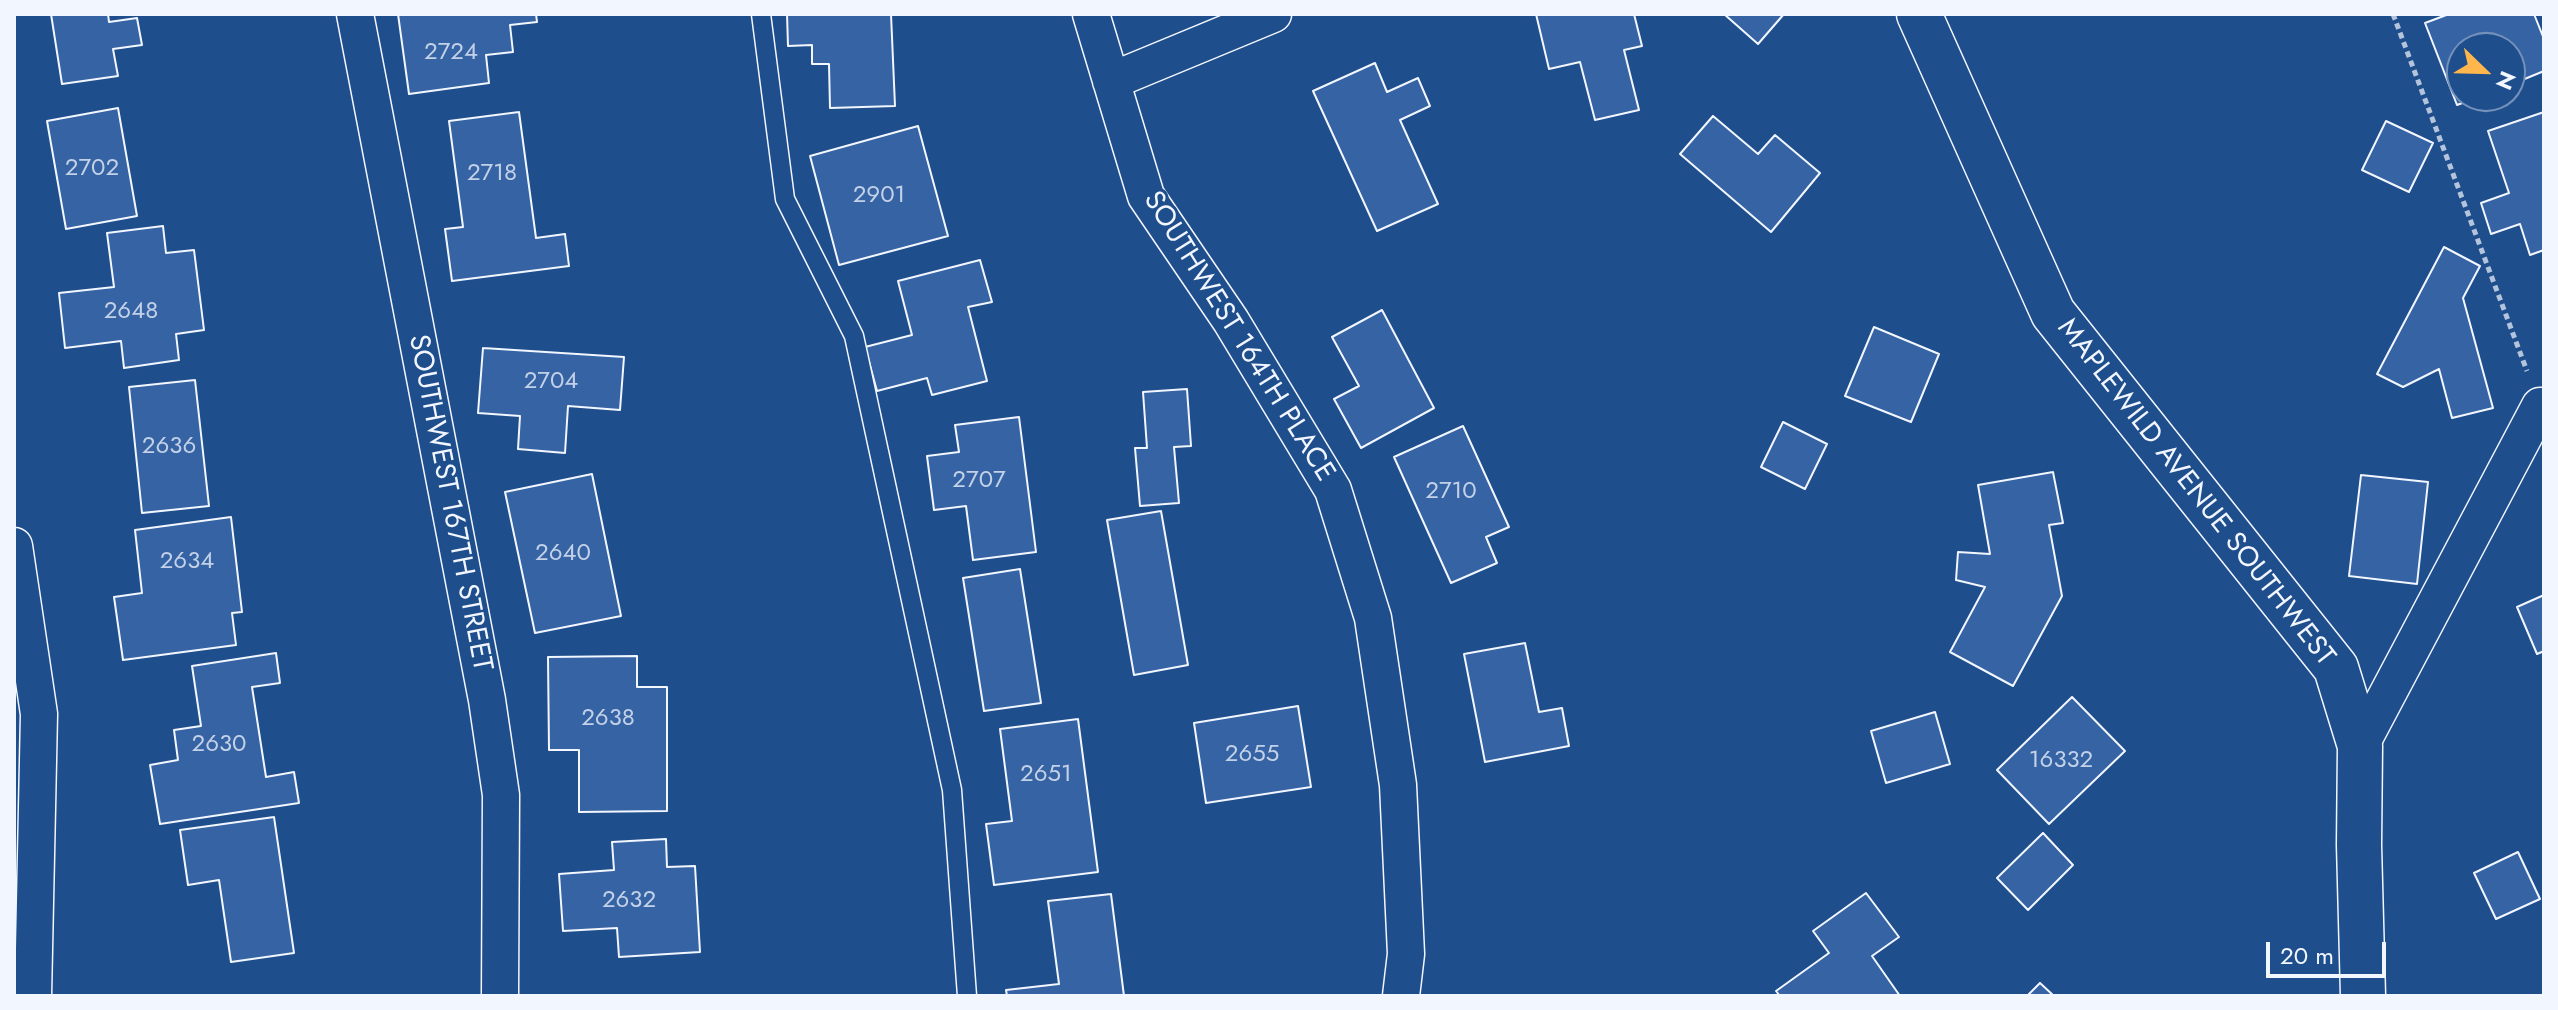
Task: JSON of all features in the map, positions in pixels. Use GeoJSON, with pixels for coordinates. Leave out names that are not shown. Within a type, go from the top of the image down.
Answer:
{"type":"FeatureCollection","features":[{"type":"Feature","properties":{"kind":"street","name":"SOUTHWEST 167TH STREET"},"geometry":{"type":"LineString","coordinates":[[355,14],[487,700],[502,823],[500,996]]}},
{"type":"Feature","properties":{"kind":"street","name":"SOUTHWEST 164TH PLACE"},"geometry":{"type":"LineString","coordinates":[[1091,14],[1146,196],[1231,321],[1333,490],[1373,618],[1398,785],[1406,954],[1401,996]]}},
{"type":"Feature","properties":{"kind":"street"},"geometry":{"type":"LineString","coordinates":[[1111,81],[1273,14]]}},
{"type":"Feature","properties":{"kind":"street","name":"MAPLEWILD AVENUE SOUTHWEST"},"geometry":{"type":"LineString","coordinates":[[1919,14],[2053,313],[2336,668],[2360,746],[2363,996]]}},
{"type":"Feature","properties":{"kind":"street"},"geometry":{"type":"LineString","coordinates":[[2360,746],[2540,406]]}},
{"type":"Feature","properties":{"kind":"street"},"geometry":{"type":"LineString","coordinates":[[14,546],[39,714],[33,996]]}},
{"type":"Feature","properties":{"kind":"lane"},"geometry":{"type":"LineString","coordinates":[[761,14],[785,199],[854,336],[946,760],[952,790],[967,996]]}},
{"type":"Feature","properties":{"kind":"path"},"geometry":{"type":"LineString","coordinates":[[2393,14],[2540,406]]}},
{"type":"Feature","properties":{"kind":"building"},"geometry":{"type":"Polygon","coordinates":[[[51,14],[108,14],[109,22],[137,18],[142,45],[113,49],[118,76],[62,84],[51,14]]]}},
{"type":"Feature","properties":{"kind":"building"},"geometry":{"type":"Polygon","coordinates":[[[398,14],[536,14],[537,22],[510,25],[513,52],[486,55],[489,83],[409,94],[398,14]]]}},
{"type":"Feature","properties":{"kind":"building"},"geometry":{"type":"Polygon","coordinates":[[[787,14],[891,14],[895,106],[830,108],[829,64],[812,64],[812,45],[788,46],[787,14]]]}},
{"type":"Feature","properties":{"kind":"building"},"geometry":{"type":"Polygon","coordinates":[[[1536,14],[1634,14],[1642,46],[1624,50],[1639,110],[1595,120],[1580,62],[1549,69],[1536,14]]]}},
{"type":"Feature","properties":{"kind":"building"},"geometry":{"type":"Polygon","coordinates":[[[1724,14],[1784,14],[1758,44],[1724,14]]]}},
{"type":"Feature","properties":{"kind":"building"},"geometry":{"type":"Polygon","coordinates":[[[2449,14],[2534,14],[2544,39],[2544,71],[2526,78],[2526,32],[2446,32],[2446,77],[2425,23],[2449,14]]]}},
{"type":"Feature","properties":{"kind":"building"},"geometry":{"type":"Polygon","coordinates":[[[1375,63],[1387,92],[1418,78],[1430,106],[1400,120],[1438,204],[1377,231],[1313,91],[1375,63]]]}},
{"type":"Feature","properties":{"kind":"building"},"geometry":{"type":"Polygon","coordinates":[[[118,108],[137,216],[66,229],[47,121],[118,108]]]}},
{"type":"Feature","properties":{"kind":"building"},"geometry":{"type":"Polygon","coordinates":[[[519,112],[536,238],[565,234],[569,266],[452,281],[445,229],[463,227],[449,121],[519,112]]]}},
{"type":"Feature","properties":{"kind":"building"},"geometry":{"type":"Polygon","coordinates":[[[2544,112],[2544,250],[2530,255],[2520,224],[2491,234],[2481,203],[2509,193],[2488,131],[2544,112]]]}},
{"type":"Feature","properties":{"kind":"building"},"geometry":{"type":"Polygon","coordinates":[[[1713,116],[1758,154],[1775,135],[1820,173],[1771,232],[1680,154],[1713,116]]]}},
{"type":"Feature","properties":{"kind":"building"},"geometry":{"type":"Polygon","coordinates":[[[2386,121],[2433,143],[2409,192],[2362,170],[2386,121]]]}},
{"type":"Feature","properties":{"kind":"building"},"geometry":{"type":"Polygon","coordinates":[[[918,126],[948,236],[839,265],[810,156],[918,126]]]}},
{"type":"Feature","properties":{"kind":"building"},"geometry":{"type":"Polygon","coordinates":[[[163,226],[166,253],[194,250],[204,330],[176,334],[179,360],[124,368],[121,341],[65,348],[59,293],[114,287],[107,233],[163,226]]]}},
{"type":"Feature","properties":{"kind":"building"},"geometry":{"type":"Polygon","coordinates":[[[2444,247],[2480,266],[2463,298],[2493,408],[2452,418],[2439,369],[2403,387],[2377,374],[2444,247]]]}},
{"type":"Feature","properties":{"kind":"building"},"geometry":{"type":"Polygon","coordinates":[[[980,260],[992,302],[968,307],[987,381],[932,395],[927,378],[877,391],[865,347],[912,335],[898,281],[980,260]]]}},
{"type":"Feature","properties":{"kind":"building"},"geometry":{"type":"Polygon","coordinates":[[[1382,310],[1434,408],[1361,448],[1334,399],[1359,386],[1332,337],[1382,310]]]}},
{"type":"Feature","properties":{"kind":"building"},"geometry":{"type":"Polygon","coordinates":[[[1874,327],[1939,354],[1911,422],[1845,396],[1874,327]]]}},
{"type":"Feature","properties":{"kind":"building"},"geometry":{"type":"Polygon","coordinates":[[[483,348],[624,357],[620,410],[568,406],[565,453],[518,449],[520,416],[478,413],[483,348]]]}},
{"type":"Feature","properties":{"kind":"building"},"geometry":{"type":"Polygon","coordinates":[[[195,380],[209,506],[142,513],[129,387],[195,380]]]}},
{"type":"Feature","properties":{"kind":"building"},"geometry":{"type":"Polygon","coordinates":[[[1187,389],[1191,446],[1174,447],[1179,503],[1140,506],[1135,448],[1147,448],[1143,392],[1187,389]]]}},
{"type":"Feature","properties":{"kind":"building"},"geometry":{"type":"Polygon","coordinates":[[[1019,417],[1036,552],[973,560],[966,506],[934,510],[927,456],[959,452],[955,425],[1019,417]]]}},
{"type":"Feature","properties":{"kind":"building"},"geometry":{"type":"Polygon","coordinates":[[[1783,422],[1827,444],[1805,489],[1761,467],[1783,422]]]}},
{"type":"Feature","properties":{"kind":"building"},"geometry":{"type":"Polygon","coordinates":[[[1463,426],[1509,527],[1486,537],[1497,563],[1451,583],[1394,457],[1463,426]]]}},
{"type":"Feature","properties":{"kind":"building"},"geometry":{"type":"Polygon","coordinates":[[[2053,472],[2063,523],[2049,525],[2062,596],[2013,686],[1950,652],[1985,587],[1956,580],[1958,552],[1990,554],[1978,485],[2053,472]]]}},
{"type":"Feature","properties":{"kind":"building"},"geometry":{"type":"Polygon","coordinates":[[[592,474],[621,616],[535,633],[505,492],[592,474]]]}},
{"type":"Feature","properties":{"kind":"building"},"geometry":{"type":"Polygon","coordinates":[[[2361,475],[2428,482],[2417,584],[2349,576],[2361,475]]]}},
{"type":"Feature","properties":{"kind":"building"},"geometry":{"type":"Polygon","coordinates":[[[1161,511],[1188,665],[1134,675],[1107,520],[1161,511]]]}},
{"type":"Feature","properties":{"kind":"building"},"geometry":{"type":"Polygon","coordinates":[[[231,517],[242,612],[232,613],[236,645],[123,660],[114,597],[142,593],[135,530],[231,517]]]}},
{"type":"Feature","properties":{"kind":"building"},"geometry":{"type":"Polygon","coordinates":[[[1020,569],[1041,703],[984,711],[963,578],[1020,569]]]}},
{"type":"Feature","properties":{"kind":"building"},"geometry":{"type":"Polygon","coordinates":[[[2544,595],[2544,651],[2537,654],[2517,607],[2544,595]]]}},
{"type":"Feature","properties":{"kind":"building"},"geometry":{"type":"Polygon","coordinates":[[[1525,643],[1539,712],[1562,708],[1569,746],[1485,762],[1464,654],[1525,643]]]}},
{"type":"Feature","properties":{"kind":"building"},"geometry":{"type":"Polygon","coordinates":[[[276,653],[280,683],[252,687],[266,777],[294,772],[299,803],[160,824],[150,765],[178,760],[174,730],[201,726],[192,666],[276,653]]]}},
{"type":"Feature","properties":{"kind":"building"},"geometry":{"type":"Polygon","coordinates":[[[637,656],[637,687],[667,687],[667,811],[579,812],[579,750],[549,750],[548,657],[637,656]]]}},
{"type":"Feature","properties":{"kind":"building"},"geometry":{"type":"Polygon","coordinates":[[[2072,697],[2125,751],[2049,824],[1997,770],[2072,697]]]}},
{"type":"Feature","properties":{"kind":"building"},"geometry":{"type":"Polygon","coordinates":[[[1298,706],[1311,787],[1206,803],[1194,723],[1298,706]]]}},
{"type":"Feature","properties":{"kind":"building"},"geometry":{"type":"Polygon","coordinates":[[[1935,712],[1950,764],[1886,783],[1871,731],[1935,712]]]}},
{"type":"Feature","properties":{"kind":"building"},"geometry":{"type":"Polygon","coordinates":[[[1078,719],[1098,872],[994,885],[986,824],[1012,821],[1000,729],[1078,719]]]}},
{"type":"Feature","properties":{"kind":"building"},"geometry":{"type":"Polygon","coordinates":[[[274,817],[294,953],[231,962],[219,880],[188,885],[180,830],[274,817]]]}},
{"type":"Feature","properties":{"kind":"building"},"geometry":{"type":"Polygon","coordinates":[[[2043,833],[2073,865],[2028,910],[1997,878],[2043,833]]]}},
{"type":"Feature","properties":{"kind":"building"},"geometry":{"type":"Polygon","coordinates":[[[666,839],[667,867],[695,866],[700,952],[619,957],[617,928],[563,931],[559,874],[614,870],[612,842],[666,839]]]}},
{"type":"Feature","properties":{"kind":"building"},"geometry":{"type":"Polygon","coordinates":[[[2518,852],[2540,899],[2496,919],[2474,873],[2518,852]]]}},
{"type":"Feature","properties":{"kind":"building"},"geometry":{"type":"Polygon","coordinates":[[[1866,893],[1899,937],[1872,956],[1900,996],[1780,996],[1776,991],[1829,953],[1813,931],[1866,893]]]}},
{"type":"Feature","properties":{"kind":"building"},"geometry":{"type":"Polygon","coordinates":[[[1111,894],[1124,996],[1007,996],[1006,990],[1059,984],[1048,901],[1111,894]]]}},
{"type":"Feature","properties":{"kind":"building"},"geometry":{"type":"Polygon","coordinates":[[[2040,983],[2054,996],[2027,996],[2040,983]]]}}]}
